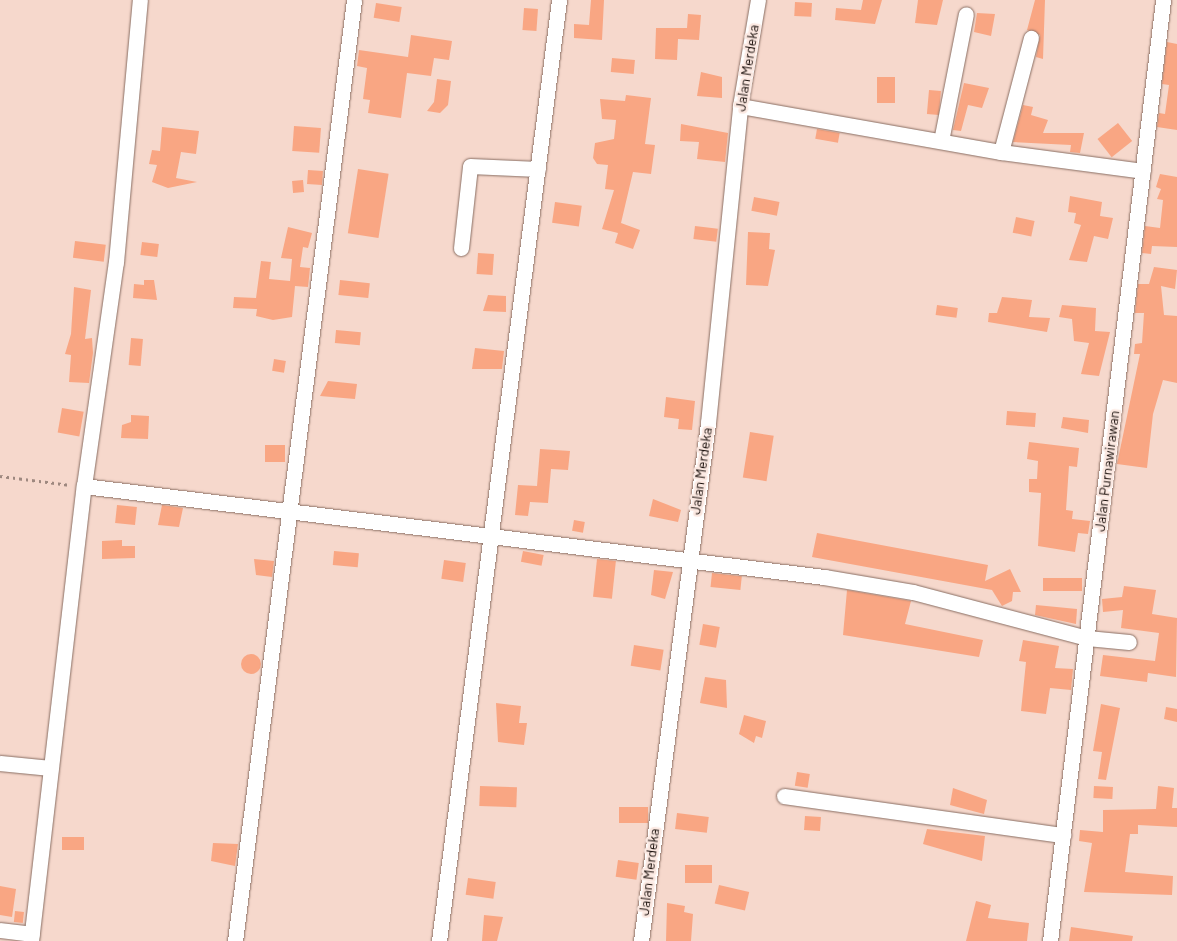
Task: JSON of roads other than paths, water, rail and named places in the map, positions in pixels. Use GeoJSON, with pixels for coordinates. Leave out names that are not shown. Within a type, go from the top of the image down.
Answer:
{"type":"FeatureCollection","features":[{"type":"Feature","properties":{"kind":"street"},"geometry":{"type":"LineString","coordinates":[[0,930],[32,938],[84,486],[116,262],[140,0]]}},
{"type":"Feature","properties":{"kind":"street"},"geometry":{"type":"LineString","coordinates":[[235,941],[354,0]]}},
{"type":"Feature","properties":{"kind":"street"},"geometry":{"type":"LineString","coordinates":[[439,941],[493,533],[559,0]]}},
{"type":"Feature","properties":{"kind":"street","name":"Jalan Merdeka"},"geometry":{"type":"LineString","coordinates":[[641,941],[708,423],[740,106],[758,0]]}},
{"type":"Feature","properties":{"kind":"street","name":"Jalan Purnawirawan"},"geometry":{"type":"LineString","coordinates":[[1050,941],[1163,0]]}},
{"type":"Feature","properties":{"kind":"street"},"geometry":{"type":"LineString","coordinates":[[941,141],[966,14]]}},
{"type":"Feature","properties":{"kind":"street"},"geometry":{"type":"LineString","coordinates":[[1001,152],[1031,38]]}},
{"type":"Feature","properties":{"kind":"street"},"geometry":{"type":"LineString","coordinates":[[740,106],[1001,152],[1143,171]]}},
{"type":"Feature","properties":{"kind":"street"},"geometry":{"type":"LineString","coordinates":[[461,248],[470,166],[538,169]]}},
{"type":"Feature","properties":{"kind":"street"},"geometry":{"type":"LineString","coordinates":[[84,486],[493,533],[913,592],[1087,638],[1129,642]]}},
{"type":"Feature","properties":{"kind":"street"},"geometry":{"type":"LineString","coordinates":[[0,763],[51,768]]}},
{"type":"Feature","properties":{"kind":"street"},"geometry":{"type":"LineString","coordinates":[[784,796],[1063,835]]}}]}
